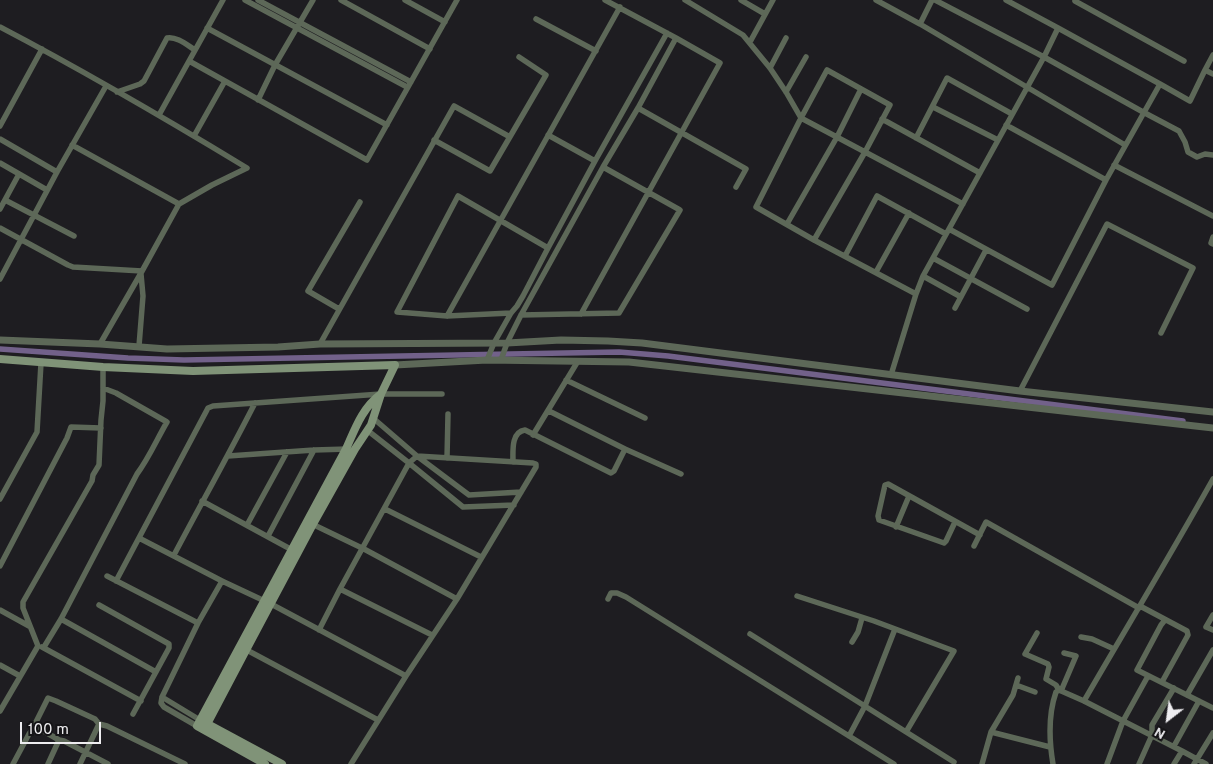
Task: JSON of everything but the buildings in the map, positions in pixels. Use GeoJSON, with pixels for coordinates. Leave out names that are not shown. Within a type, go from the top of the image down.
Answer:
{"type":"FeatureCollection","features":[{"type":"Feature","properties":{"kind":"main road"},"geometry":{"type":"LineString","coordinates":[[0,359],[103,367],[193,371],[395,365],[367,430],[310,523]]}},
{"type":"Feature","properties":{"kind":"main road"},"geometry":{"type":"LineString","coordinates":[[280,764],[198,723],[268,603],[310,523],[359,419],[370,404],[381,394]]}},
{"type":"Feature","properties":{"kind":"main road"},"geometry":{"type":"LineString","coordinates":[[206,727],[243,648]]}},
{"type":"Feature","properties":{"kind":"main road"},"geometry":{"type":"LineString","coordinates":[[206,727],[265,764]]}},
{"type":"Feature","properties":{"kind":"street"},"geometry":{"type":"LineString","coordinates":[[159,115],[223,0]]}},
{"type":"Feature","properties":{"kind":"street"},"geometry":{"type":"LineString","coordinates":[[245,0],[298,25],[409,84]]}},
{"type":"Feature","properties":{"kind":"street"},"geometry":{"type":"LineString","coordinates":[[258,0],[298,25]]}},
{"type":"Feature","properties":{"kind":"street"},"geometry":{"type":"LineString","coordinates":[[258,100],[275,65],[313,0]]}},
{"type":"Feature","properties":{"kind":"street"},"geometry":{"type":"LineString","coordinates":[[341,0],[430,49]]}},
{"type":"Feature","properties":{"kind":"street"},"geometry":{"type":"LineString","coordinates":[[405,0],[445,22]]}},
{"type":"Feature","properties":{"kind":"street"},"geometry":{"type":"LineString","coordinates":[[189,61],[367,160],[457,0]]}},
{"type":"Feature","properties":{"kind":"street"},"geometry":{"type":"LineString","coordinates":[[581,314],[720,63],[605,0]]}},
{"type":"Feature","properties":{"kind":"street"},"geometry":{"type":"LineString","coordinates":[[685,0],[743,35],[750,42],[770,68],[801,118],[963,204]]}},
{"type":"Feature","properties":{"kind":"street"},"geometry":{"type":"LineString","coordinates":[[741,0],[765,14]]}},
{"type":"Feature","properties":{"kind":"street"},"geometry":{"type":"LineString","coordinates":[[750,42],[773,0]]}},
{"type":"Feature","properties":{"kind":"street"},"geometry":{"type":"LineString","coordinates":[[876,0],[1125,145]]}},
{"type":"Feature","properties":{"kind":"street"},"geometry":{"type":"LineString","coordinates":[[920,24],[933,0],[1179,130],[1186,142],[1188,152],[1197,157],[1204,154],[1213,155]]}},
{"type":"Feature","properties":{"kind":"street"},"geometry":{"type":"LineString","coordinates":[[1006,0],[1190,101],[1213,55]]}},
{"type":"Feature","properties":{"kind":"street"},"geometry":{"type":"LineString","coordinates":[[1075,0],[1184,61]]}},
{"type":"Feature","properties":{"kind":"street"},"geometry":{"type":"LineString","coordinates":[[447,316],[620,7]]}},
{"type":"Feature","properties":{"kind":"street"},"geometry":{"type":"LineString","coordinates":[[536,19],[596,51]]}},
{"type":"Feature","properties":{"kind":"street"},"geometry":{"type":"LineString","coordinates":[[0,27],[159,115],[247,168],[178,204],[100,344]]}},
{"type":"Feature","properties":{"kind":"street"},"geometry":{"type":"LineString","coordinates":[[207,28],[387,125]]}},
{"type":"Feature","properties":{"kind":"street"},"geometry":{"type":"LineString","coordinates":[[891,375],[923,276],[1044,57],[1058,28]]}},
{"type":"Feature","properties":{"kind":"street"},"geometry":{"type":"LineString","coordinates":[[488,358],[493,345],[523,296],[595,161],[667,33]]}},
{"type":"Feature","properties":{"kind":"street"},"geometry":{"type":"LineString","coordinates":[[117,92],[144,81],[167,38],[176,39],[195,50]]}},
{"type":"Feature","properties":{"kind":"street"},"geometry":{"type":"LineString","coordinates":[[501,359],[522,315],[676,38]]}},
{"type":"Feature","properties":{"kind":"street"},"geometry":{"type":"LineString","coordinates":[[770,68],[786,38]]}},
{"type":"Feature","properties":{"kind":"street"},"geometry":{"type":"LineString","coordinates":[[0,126],[42,49]]}},
{"type":"Feature","properties":{"kind":"street"},"geometry":{"type":"LineString","coordinates":[[434,140],[490,170],[546,75],[519,57]]}},
{"type":"Feature","properties":{"kind":"street"},"geometry":{"type":"LineString","coordinates":[[786,92],[806,57]]}},
{"type":"Feature","properties":{"kind":"street"},"geometry":{"type":"LineString","coordinates":[[814,240],[890,105],[827,70],[756,207],[814,240],[916,294]]}},
{"type":"Feature","properties":{"kind":"street"},"geometry":{"type":"LineString","coordinates":[[1205,70],[1213,74]]}},
{"type":"Feature","properties":{"kind":"street"},"geometry":{"type":"LineString","coordinates":[[916,138],[947,78],[1012,114]]}},
{"type":"Feature","properties":{"kind":"street"},"geometry":{"type":"LineString","coordinates":[[194,136],[225,81]]}},
{"type":"Feature","properties":{"kind":"street"},"geometry":{"type":"LineString","coordinates":[[845,256],[877,196],[1052,285],[1114,165],[1160,84]]}},
{"type":"Feature","properties":{"kind":"street"},"geometry":{"type":"LineString","coordinates":[[0,279],[56,172],[106,86]]}},
{"type":"Feature","properties":{"kind":"street"},"geometry":{"type":"LineString","coordinates":[[787,224],[837,137],[860,89]]}},
{"type":"Feature","properties":{"kind":"street"},"geometry":{"type":"LineString","coordinates":[[320,344],[454,106],[510,137]]}},
{"type":"Feature","properties":{"kind":"street"},"geometry":{"type":"LineString","coordinates":[[932,107],[998,140]]}},
{"type":"Feature","properties":{"kind":"street"},"geometry":{"type":"LineString","coordinates":[[638,108],[746,169],[736,187]]}},
{"type":"Feature","properties":{"kind":"street"},"geometry":{"type":"LineString","coordinates":[[882,119],[980,173]]}},
{"type":"Feature","properties":{"kind":"street"},"geometry":{"type":"LineString","coordinates":[[1006,125],[1106,180]]}},
{"type":"Feature","properties":{"kind":"street"},"geometry":{"type":"LineString","coordinates":[[548,135],[595,161]]}},
{"type":"Feature","properties":{"kind":"street"},"geometry":{"type":"LineString","coordinates":[[0,139],[56,172]]}},
{"type":"Feature","properties":{"kind":"street"},"geometry":{"type":"LineString","coordinates":[[72,145],[178,204]]}},
{"type":"Feature","properties":{"kind":"street"},"geometry":{"type":"LineString","coordinates":[[0,163],[47,190]]}},
{"type":"Feature","properties":{"kind":"street"},"geometry":{"type":"LineString","coordinates":[[1114,165],[1213,216]]}},
{"type":"Feature","properties":{"kind":"street"},"geometry":{"type":"LineString","coordinates":[[522,315],[619,313],[680,210],[603,167]]}},
{"type":"Feature","properties":{"kind":"street"},"geometry":{"type":"LineString","coordinates":[[0,209],[19,174]]}},
{"type":"Feature","properties":{"kind":"street"},"geometry":{"type":"LineString","coordinates":[[511,313],[447,316],[397,312],[458,196],[548,248]]}},
{"type":"Feature","properties":{"kind":"street"},"geometry":{"type":"LineString","coordinates":[[5,200],[74,236]]}},
{"type":"Feature","properties":{"kind":"street"},"geometry":{"type":"LineString","coordinates":[[339,309],[308,291],[360,202]]}},
{"type":"Feature","properties":{"kind":"street"},"geometry":{"type":"LineString","coordinates":[[876,272],[909,213]]}},
{"type":"Feature","properties":{"kind":"street"},"geometry":{"type":"LineString","coordinates":[[1020,391],[1107,224],[1193,268],[1162,333]]}},
{"type":"Feature","properties":{"kind":"street"},"geometry":{"type":"LineString","coordinates":[[0,228],[72,267],[141,272]]}},
{"type":"Feature","properties":{"kind":"street"},"geometry":{"type":"LineString","coordinates":[[1213,237],[1211,243],[1213,244]]}},
{"type":"Feature","properties":{"kind":"street"},"geometry":{"type":"LineString","coordinates":[[955,308],[986,250]]}},
{"type":"Feature","properties":{"kind":"street"},"geometry":{"type":"LineString","coordinates":[[933,258],[1027,309]]}},
{"type":"Feature","properties":{"kind":"street"},"geometry":{"type":"LineString","coordinates":[[139,346],[143,296],[141,272]]}},
{"type":"Feature","properties":{"kind":"street"},"geometry":{"type":"LineString","coordinates":[[923,276],[961,297]]}},
{"type":"Feature","properties":{"kind":"street"},"geometry":{"type":"LineString","coordinates":[[0,340],[167,349],[278,347],[320,344],[507,345],[561,340],[642,343],[1020,391],[1213,412]]}},
{"type":"Feature","properties":{"kind":"street"},"geometry":{"type":"LineString","coordinates":[[395,365],[488,358],[629,362],[1213,428]]}},
{"type":"Feature","properties":{"kind":"street"},"geometry":{"type":"LineString","coordinates":[[534,435],[578,361]]}},
{"type":"Feature","properties":{"kind":"street"},"geometry":{"type":"LineString","coordinates":[[0,499],[37,432],[41,363]]}},
{"type":"Feature","properties":{"kind":"street"},"geometry":{"type":"LineString","coordinates":[[103,367],[99,465],[92,481],[22,602],[22,608],[29,626],[41,646],[141,701]]}},
{"type":"Feature","properties":{"kind":"street"},"geometry":{"type":"LineString","coordinates":[[566,380],[645,418]]}},
{"type":"Feature","properties":{"kind":"street"},"geometry":{"type":"LineString","coordinates":[[1,708],[20,676],[60,618],[167,422],[116,393],[103,388]]}},
{"type":"Feature","properties":{"kind":"street"},"geometry":{"type":"LineString","coordinates":[[116,581],[208,408],[213,406],[381,394],[442,394]]}},
{"type":"Feature","properties":{"kind":"street"},"geometry":{"type":"LineString","coordinates":[[174,555],[255,403]]}},
{"type":"Feature","properties":{"kind":"street"},"geometry":{"type":"LineString","coordinates":[[548,411],[681,474]]}},
{"type":"Feature","properties":{"kind":"street"},"geometry":{"type":"LineString","coordinates":[[447,458],[448,414]]}},
{"type":"Feature","properties":{"kind":"street"},"geometry":{"type":"LineString","coordinates":[[373,418],[417,456],[468,495],[521,492]]}},
{"type":"Feature","properties":{"kind":"street"},"geometry":{"type":"LineString","coordinates":[[0,566],[71,427],[101,428]]}},
{"type":"Feature","properties":{"kind":"street"},"geometry":{"type":"LineString","coordinates":[[367,430],[462,507],[514,505]]}},
{"type":"Feature","properties":{"kind":"street"},"geometry":{"type":"LineString","coordinates":[[513,462],[516,436],[525,430],[611,473],[614,471],[625,449]]}},
{"type":"Feature","properties":{"kind":"street"},"geometry":{"type":"LineString","coordinates":[[228,456],[355,449]]}},
{"type":"Feature","properties":{"kind":"street"},"geometry":{"type":"LineString","coordinates":[[268,536],[314,450]]}},
{"type":"Feature","properties":{"kind":"street"},"geometry":{"type":"LineString","coordinates":[[247,525],[287,452]]}},
{"type":"Feature","properties":{"kind":"street"},"geometry":{"type":"LineString","coordinates":[[320,630],[340,589],[409,463],[417,456],[536,464],[514,505],[457,598],[351,764]]}},
{"type":"Feature","properties":{"kind":"street"},"geometry":{"type":"LineString","coordinates":[[1084,701],[1213,479]]}},
{"type":"Feature","properties":{"kind":"street"},"geometry":{"type":"LineString","coordinates":[[955,522],[944,543],[880,521],[878,519],[884,485],[888,484],[980,535]]}},
{"type":"Feature","properties":{"kind":"street"},"geometry":{"type":"LineString","coordinates":[[896,527],[909,496]]}},
{"type":"Feature","properties":{"kind":"street"},"geometry":{"type":"LineString","coordinates":[[202,501],[295,552]]}},
{"type":"Feature","properties":{"kind":"street"},"geometry":{"type":"LineString","coordinates":[[385,508],[481,557]]}},
{"type":"Feature","properties":{"kind":"street"},"geometry":{"type":"LineString","coordinates":[[974,546],[986,522],[1187,632],[1188,635],[1162,682]]}},
{"type":"Feature","properties":{"kind":"street"},"geometry":{"type":"LineString","coordinates":[[310,523],[457,598]]}},
{"type":"Feature","properties":{"kind":"street"},"geometry":{"type":"LineString","coordinates":[[139,538],[406,676]]}},
{"type":"Feature","properties":{"kind":"street"},"geometry":{"type":"LineString","coordinates":[[107,576],[198,623]]}},
{"type":"Feature","properties":{"kind":"street"},"geometry":{"type":"LineString","coordinates":[[198,723],[164,707],[161,703],[162,697],[198,623],[222,581]]}},
{"type":"Feature","properties":{"kind":"street"},"geometry":{"type":"LineString","coordinates":[[340,589],[432,635]]}},
{"type":"Feature","properties":{"kind":"street"},"geometry":{"type":"LineString","coordinates":[[608,599],[611,593],[617,593],[626,598],[894,764]]}},
{"type":"Feature","properties":{"kind":"street"},"geometry":{"type":"LineString","coordinates":[[798,596],[954,651],[906,732]]}},
{"type":"Feature","properties":{"kind":"street"},"geometry":{"type":"LineString","coordinates":[[99,605],[169,644],[170,648],[133,714]]}},
{"type":"Feature","properties":{"kind":"street"},"geometry":{"type":"LineString","coordinates":[[0,610],[29,626]]}},
{"type":"Feature","properties":{"kind":"street"},"geometry":{"type":"LineString","coordinates":[[1213,615],[1206,627],[1213,630]]}},
{"type":"Feature","properties":{"kind":"street"},"geometry":{"type":"LineString","coordinates":[[60,618],[156,672]]}},
{"type":"Feature","properties":{"kind":"street"},"geometry":{"type":"LineString","coordinates":[[852,642],[858,632],[862,618]]}},
{"type":"Feature","properties":{"kind":"street"},"geometry":{"type":"LineString","coordinates":[[1165,620],[1137,670],[1212,707]]}},
{"type":"Feature","properties":{"kind":"street"},"geometry":{"type":"LineString","coordinates":[[849,736],[865,706],[894,629]]}},
{"type":"Feature","properties":{"kind":"street"},"geometry":{"type":"LineString","coordinates":[[1037,633],[1025,654],[1048,664],[1046,679],[1060,690],[1182,750],[1196,761],[1206,764]]}},
{"type":"Feature","properties":{"kind":"street"},"geometry":{"type":"LineString","coordinates":[[750,634],[954,762]]}},
{"type":"Feature","properties":{"kind":"street"},"geometry":{"type":"LineString","coordinates":[[1081,636],[1114,649]]}},
{"type":"Feature","properties":{"kind":"street"},"geometry":{"type":"LineString","coordinates":[[243,648],[378,720]]}},
{"type":"Feature","properties":{"kind":"street"},"geometry":{"type":"LineString","coordinates":[[1187,695],[1213,650]]}},
{"type":"Feature","properties":{"kind":"street"},"geometry":{"type":"LineString","coordinates":[[1053,764],[1050,747],[1052,710],[1056,692],[1060,690],[1076,656],[1064,653]]}},
{"type":"Feature","properties":{"kind":"street"},"geometry":{"type":"LineString","coordinates":[[0,665],[20,676]]}},
{"type":"Feature","properties":{"kind":"street"},"geometry":{"type":"LineString","coordinates":[[1107,764],[1123,721],[1148,676]]}},
{"type":"Feature","properties":{"kind":"street"},"geometry":{"type":"LineString","coordinates":[[982,764],[991,732],[1013,695],[1017,681],[1035,692]]}},
{"type":"Feature","properties":{"kind":"street"},"geometry":{"type":"LineString","coordinates":[[1139,764],[1152,735],[1152,725],[1174,688]]}},
{"type":"Feature","properties":{"kind":"street"},"geometry":{"type":"LineString","coordinates":[[13,764],[35,726],[48,698],[185,764]]}},
{"type":"Feature","properties":{"kind":"street"},"geometry":{"type":"LineString","coordinates":[[1174,746],[1199,701]]}},
{"type":"Feature","properties":{"kind":"street"},"geometry":{"type":"LineString","coordinates":[[80,764],[99,724]]}},
{"type":"Feature","properties":{"kind":"street"},"geometry":{"type":"LineString","coordinates":[[35,726],[108,764]]}},
{"type":"Feature","properties":{"kind":"street"},"geometry":{"type":"LineString","coordinates":[[991,732],[1050,747]]}},
{"type":"Feature","properties":{"kind":"street"},"geometry":{"type":"LineString","coordinates":[[1196,761],[1213,733]]}},
{"type":"Feature","properties":{"kind":"street"},"geometry":{"type":"LineString","coordinates":[[48,764],[59,740]]}},
{"type":"Feature","properties":{"kind":"street"},"geometry":{"type":"LineString","coordinates":[[1174,764],[1182,750]]}},
{"type":"Feature","properties":{"kind":"waterway"},"geometry":{"type":"LineString","coordinates":[[0,349],[184,360],[619,352],[668,356],[1183,421]]}}]}
